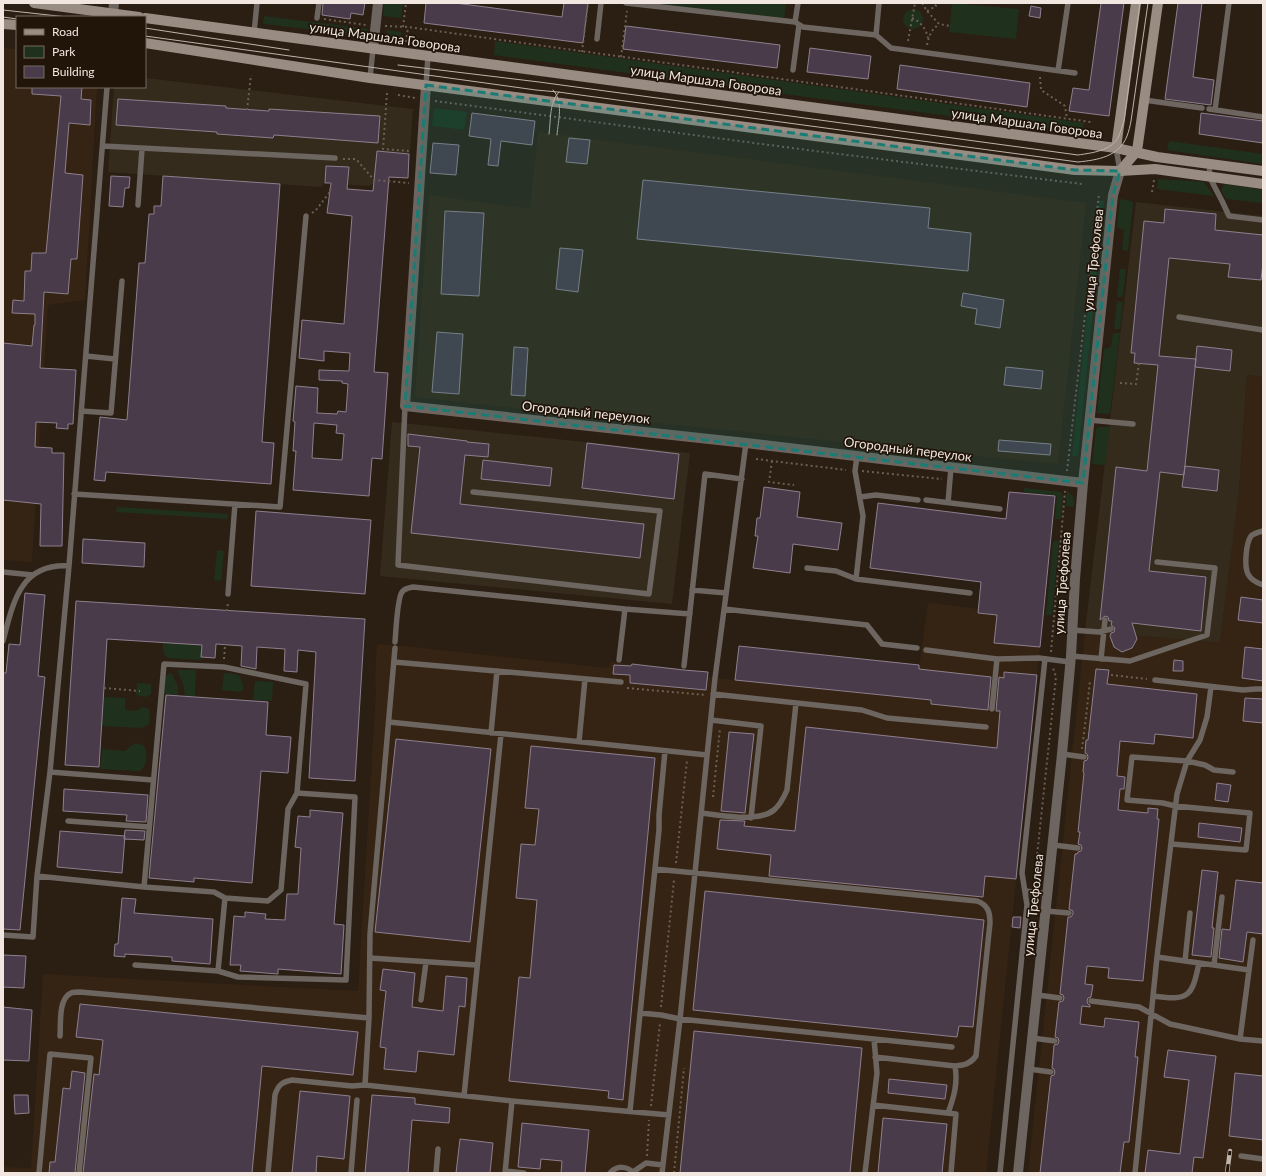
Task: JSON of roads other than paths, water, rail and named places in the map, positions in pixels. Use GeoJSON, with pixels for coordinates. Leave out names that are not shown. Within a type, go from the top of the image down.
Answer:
{"type":"FeatureCollection","features":[{"type":"Feature","properties":{"kind":"main road"},"geometry":{"type":"LineString","coordinates":[[34,3],[126,16]]}},
{"type":"Feature","properties":{"kind":"main road"},"geometry":{"type":"LineString","coordinates":[[1116,148],[1136,3]]}},
{"type":"Feature","properties":{"kind":"main road"},"geometry":{"type":"LineString","coordinates":[[1137,152],[1158,3]]}},
{"type":"Feature","properties":{"kind":"main road","name":"улица Маршала Говорова"},"geometry":{"type":"LineString","coordinates":[[146,18],[1116,148],[1157,156],[1263,171]]}},
{"type":"Feature","properties":{"kind":"main road"},"geometry":{"type":"LineString","coordinates":[[3,24],[16,26]]}},
{"type":"Feature","properties":{"kind":"main road"},"geometry":{"type":"LineString","coordinates":[[146,43],[370,78],[1080,170],[1120,171],[1155,169],[1263,184]]}},
{"type":"Feature","properties":{"kind":"main road","name":"улица Трефолева"},"geometry":{"type":"LineString","coordinates":[[1120,171],[1137,152]]}},
{"type":"Feature","properties":{"kind":"street"},"geometry":{"type":"LineString","coordinates":[[113,15],[114,3]]}},
{"type":"Feature","properties":{"kind":"street"},"geometry":{"type":"LineString","coordinates":[[373,48],[378,3]]}},
{"type":"Feature","properties":{"kind":"street"},"geometry":{"type":"LineString","coordinates":[[405,406],[426,85]]}},
{"type":"Feature","properties":{"kind":"street","name":"улица Трефолева"},"geometry":{"type":"LineString","coordinates":[[1018,1173],[1062,754],[1089,420],[1113,198],[1120,171]]}},
{"type":"Feature","properties":{"kind":"street","name":"Огородный переулок"},"geometry":{"type":"LineString","coordinates":[[405,406],[746,443],[1083,483]]}},
{"type":"Feature","properties":{"kind":"lane"},"geometry":{"type":"LineString","coordinates":[[254,32],[256,3]]}},
{"type":"Feature","properties":{"kind":"lane"},"geometry":{"type":"LineString","coordinates":[[317,18],[319,3]]}},
{"type":"Feature","properties":{"kind":"lane"},"geometry":{"type":"LineString","coordinates":[[597,39],[601,3]]}},
{"type":"Feature","properties":{"kind":"lane"},"geometry":{"type":"LineString","coordinates":[[628,3],[797,23],[803,27],[876,36],[891,48],[1075,74]]}},
{"type":"Feature","properties":{"kind":"lane"},"geometry":{"type":"LineString","coordinates":[[793,70],[798,3]]}},
{"type":"Feature","properties":{"kind":"lane"},"geometry":{"type":"LineString","coordinates":[[876,36],[879,3]]}},
{"type":"Feature","properties":{"kind":"lane"},"geometry":{"type":"LineString","coordinates":[[1058,71],[1068,3]]}},
{"type":"Feature","properties":{"kind":"lane"},"geometry":{"type":"LineString","coordinates":[[1229,3],[1212,110],[1263,116]]}},
{"type":"Feature","properties":{"kind":"lane"},"geometry":{"type":"LineString","coordinates":[[370,78],[373,48]]}},
{"type":"Feature","properties":{"kind":"lane"},"geometry":{"type":"LineString","coordinates":[[426,85],[428,56]]}},
{"type":"Feature","properties":{"kind":"lane"},"geometry":{"type":"LineString","coordinates":[[3,935],[33,937],[37,876],[50,772],[69,566],[107,88]]}},
{"type":"Feature","properties":{"kind":"lane"},"geometry":{"type":"LineString","coordinates":[[1144,100],[1202,108]]}},
{"type":"Feature","properties":{"kind":"lane"},"geometry":{"type":"LineString","coordinates":[[103,146],[334,158]]}},
{"type":"Feature","properties":{"kind":"lane"},"geometry":{"type":"LineString","coordinates":[[1116,148],[1120,171]]}},
{"type":"Feature","properties":{"kind":"lane"},"geometry":{"type":"LineString","coordinates":[[138,205],[142,149]]}},
{"type":"Feature","properties":{"kind":"lane"},"geometry":{"type":"LineString","coordinates":[[1210,164],[1209,176],[1229,216],[1263,220]]}},
{"type":"Feature","properties":{"kind":"lane"},"geometry":{"type":"LineString","coordinates":[[74,494],[280,507],[306,216]]}},
{"type":"Feature","properties":{"kind":"lane"},"geometry":{"type":"LineString","coordinates":[[81,411],[111,413],[122,281]]}},
{"type":"Feature","properties":{"kind":"lane"},"geometry":{"type":"LineString","coordinates":[[1179,317],[1263,330]]}},
{"type":"Feature","properties":{"kind":"lane"},"geometry":{"type":"LineString","coordinates":[[86,356],[115,359]]}},
{"type":"Feature","properties":{"kind":"lane"},"geometry":{"type":"LineString","coordinates":[[405,406],[398,565],[649,594],[660,511],[474,492]]}},
{"type":"Feature","properties":{"kind":"lane"},"geometry":{"type":"LineString","coordinates":[[1089,420],[1133,424]]}},
{"type":"Feature","properties":{"kind":"lane"},"geometry":{"type":"LineString","coordinates":[[662,1173],[680,1019],[713,695],[746,443]]}},
{"type":"Feature","properties":{"kind":"lane"},"geometry":{"type":"LineString","coordinates":[[856,579],[863,516],[855,471],[857,456]]}},
{"type":"Feature","properties":{"kind":"lane"},"geometry":{"type":"LineString","coordinates":[[948,503],[951,468]]}},
{"type":"Feature","properties":{"kind":"lane"},"geometry":{"type":"LineString","coordinates":[[684,666],[705,474],[742,479]]}},
{"type":"Feature","properties":{"kind":"lane"},"geometry":{"type":"LineString","coordinates":[[860,497],[876,495],[918,500]]}},
{"type":"Feature","properties":{"kind":"lane"},"geometry":{"type":"LineString","coordinates":[[926,500],[1000,509]]}},
{"type":"Feature","properties":{"kind":"lane"},"geometry":{"type":"LineString","coordinates":[[228,594],[235,504]]}},
{"type":"Feature","properties":{"kind":"lane"},"geometry":{"type":"LineString","coordinates":[[1263,531],[1252,536],[1248,544],[1246,564],[1247,574],[1253,581],[1263,585]]}},
{"type":"Feature","properties":{"kind":"lane"},"geometry":{"type":"LineString","coordinates":[[926,650],[997,659],[1101,659],[1130,661],[1207,635],[1215,568],[1157,562]]}},
{"type":"Feature","properties":{"kind":"lane"},"geometry":{"type":"LineString","coordinates":[[3,641],[12,609],[20,589],[32,575],[46,568],[58,565],[69,566]]}},
{"type":"Feature","properties":{"kind":"lane"},"geometry":{"type":"LineString","coordinates":[[807,568],[836,571],[856,579],[970,593]]}},
{"type":"Feature","properties":{"kind":"lane"},"geometry":{"type":"LineString","coordinates":[[3,572],[32,575]]}},
{"type":"Feature","properties":{"kind":"lane"},"geometry":{"type":"LineString","coordinates":[[365,1085],[369,1018],[370,934],[399,600],[401,592],[406,588],[413,587],[625,609],[690,614]]}},
{"type":"Feature","properties":{"kind":"lane"},"geometry":{"type":"LineString","coordinates":[[692,590],[726,593]]}},
{"type":"Feature","properties":{"kind":"lane"},"geometry":{"type":"LineString","coordinates":[[619,660],[625,609]]}},
{"type":"Feature","properties":{"kind":"lane"},"geometry":{"type":"LineString","coordinates":[[724,609],[867,625],[882,644],[917,648]]}},
{"type":"Feature","properties":{"kind":"lane"},"geometry":{"type":"LineString","coordinates":[[1101,659],[1105,620]]}},
{"type":"Feature","properties":{"kind":"lane"},"geometry":{"type":"LineString","coordinates":[[1072,630],[1099,632],[1111,629]]}},
{"type":"Feature","properties":{"kind":"lane"},"geometry":{"type":"LineString","coordinates":[[992,709],[997,659]]}},
{"type":"Feature","properties":{"kind":"lane"},"geometry":{"type":"LineString","coordinates":[[1000,1173],[1027,904],[1022,873],[1045,659]]}},
{"type":"Feature","properties":{"kind":"lane"},"geometry":{"type":"LineString","coordinates":[[394,662],[621,682]]}},
{"type":"Feature","properties":{"kind":"lane"},"geometry":{"type":"LineString","coordinates":[[37,876],[144,887],[214,892],[225,898],[268,901],[281,890],[288,809],[297,793],[306,684],[224,667],[164,664],[144,887]]}},
{"type":"Feature","properties":{"kind":"lane"},"geometry":{"type":"LineString","coordinates":[[491,733],[497,671]]}},
{"type":"Feature","properties":{"kind":"lane"},"geometry":{"type":"LineString","coordinates":[[579,742],[585,679]]}},
{"type":"Feature","properties":{"kind":"lane"},"geometry":{"type":"LineString","coordinates":[[1155,680],[1243,690],[1263,689]]}},
{"type":"Feature","properties":{"kind":"lane"},"geometry":{"type":"LineString","coordinates":[[1135,1173],[1157,957],[1177,794],[1187,761],[1200,740],[1207,717],[1211,687]]}},
{"type":"Feature","properties":{"kind":"lane"},"geometry":{"type":"LineString","coordinates":[[713,695],[862,710],[887,718],[986,727]]}},
{"type":"Feature","properties":{"kind":"lane"},"geometry":{"type":"LineString","coordinates":[[701,813],[751,818],[764,816],[774,810],[781,802],[787,790],[796,703]]}},
{"type":"Feature","properties":{"kind":"lane"},"geometry":{"type":"LineString","coordinates":[[711,720],[761,726],[751,818]]}},
{"type":"Feature","properties":{"kind":"lane"},"geometry":{"type":"LineString","coordinates":[[389,722],[707,755]]}},
{"type":"Feature","properties":{"kind":"lane"},"geometry":{"type":"LineString","coordinates":[[464,1096],[476,965],[501,734]]}},
{"type":"Feature","properties":{"kind":"lane"},"geometry":{"type":"LineString","coordinates":[[630,1111],[659,830],[665,751]]}},
{"type":"Feature","properties":{"kind":"lane"},"geometry":{"type":"LineString","coordinates":[[1062,754],[1083,756]]}},
{"type":"Feature","properties":{"kind":"lane"},"geometry":{"type":"LineString","coordinates":[[1171,844],[1246,850],[1250,813],[1127,800],[1132,757],[1187,761],[1205,765],[1214,770],[1234,772]]}},
{"type":"Feature","properties":{"kind":"lane"},"geometry":{"type":"LineString","coordinates":[[50,772],[153,780]]}},
{"type":"Feature","properties":{"kind":"lane"},"geometry":{"type":"LineString","coordinates":[[135,965],[218,971],[238,977],[346,980],[354,798],[297,793]]}},
{"type":"Feature","properties":{"kind":"lane"},"geometry":{"type":"LineString","coordinates":[[68,821],[149,827]]}},
{"type":"Feature","properties":{"kind":"lane"},"geometry":{"type":"LineString","coordinates":[[1053,845],[1078,848]]}},
{"type":"Feature","properties":{"kind":"lane"},"geometry":{"type":"LineString","coordinates":[[655,868],[977,901],[983,904],[988,909],[990,923],[976,1056],[972,1061],[965,1065],[955,1066],[875,1057]]}},
{"type":"Feature","properties":{"kind":"lane"},"geometry":{"type":"LineString","coordinates":[[1025,891],[1048,894]]}},
{"type":"Feature","properties":{"kind":"lane"},"geometry":{"type":"LineString","coordinates":[[1214,964],[1222,897]]}},
{"type":"Feature","properties":{"kind":"lane"},"geometry":{"type":"LineString","coordinates":[[218,971],[225,898]]}},
{"type":"Feature","properties":{"kind":"lane"},"geometry":{"type":"LineString","coordinates":[[1046,911],[1069,913]]}},
{"type":"Feature","properties":{"kind":"lane"},"geometry":{"type":"LineString","coordinates":[[1185,961],[1190,913]]}},
{"type":"Feature","properties":{"kind":"lane"},"geometry":{"type":"LineString","coordinates":[[1240,1039],[1253,940]]}},
{"type":"Feature","properties":{"kind":"lane"},"geometry":{"type":"LineString","coordinates":[[1157,957],[1249,970]]}},
{"type":"Feature","properties":{"kind":"lane"},"geometry":{"type":"LineString","coordinates":[[370,958],[476,965]]}},
{"type":"Feature","properties":{"kind":"lane"},"geometry":{"type":"LineString","coordinates":[[422,1000],[426,962]]}},
{"type":"Feature","properties":{"kind":"lane"},"geometry":{"type":"LineString","coordinates":[[1153,996],[1169,998],[1181,997],[1190,992],[1195,983],[1199,963]]}},
{"type":"Feature","properties":{"kind":"lane"},"geometry":{"type":"LineString","coordinates":[[60,1036],[62,1004],[66,997],[72,993],[80,992],[369,1018]]}},
{"type":"Feature","properties":{"kind":"lane"},"geometry":{"type":"LineString","coordinates":[[1037,995],[1060,998]]}},
{"type":"Feature","properties":{"kind":"lane"},"geometry":{"type":"LineString","coordinates":[[1091,1001],[1139,1007],[1170,1024],[1240,1039],[1263,1041]]}},
{"type":"Feature","properties":{"kind":"lane"},"geometry":{"type":"LineString","coordinates":[[640,1013],[661,1014],[680,1019],[952,1047]]}},
{"type":"Feature","properties":{"kind":"lane"},"geometry":{"type":"LineString","coordinates":[[1032,1038],[1055,1041]]}},
{"type":"Feature","properties":{"kind":"lane"},"geometry":{"type":"LineString","coordinates":[[865,1173],[877,1073],[874,1039]]}},
{"type":"Feature","properties":{"kind":"lane"},"geometry":{"type":"LineString","coordinates":[[39,1173],[50,1054],[91,1058],[79,1173]]}},
{"type":"Feature","properties":{"kind":"lane"},"geometry":{"type":"LineString","coordinates":[[948,1113],[954,1098],[956,1087],[957,1075],[955,1066]]}},
{"type":"Feature","properties":{"kind":"lane"},"geometry":{"type":"LineString","coordinates":[[1029,1069],[1051,1072]]}},
{"type":"Feature","properties":{"kind":"lane"},"geometry":{"type":"LineString","coordinates":[[268,1173],[274,1095],[277,1087],[283,1082],[292,1080],[352,1086],[365,1085],[512,1101],[669,1115]]}},
{"type":"Feature","properties":{"kind":"lane"},"geometry":{"type":"LineString","coordinates":[[351,1173],[357,1100]]}},
{"type":"Feature","properties":{"kind":"lane"},"geometry":{"type":"LineString","coordinates":[[512,1101],[506,1172],[524,1173]]}},
{"type":"Feature","properties":{"kind":"lane"},"geometry":{"type":"LineString","coordinates":[[873,1105],[956,1114],[951,1173]]}},
{"type":"Feature","properties":{"kind":"lane"},"geometry":{"type":"LineString","coordinates":[[436,1173],[438,1149]]}},
{"type":"Feature","properties":{"kind":"lane"},"geometry":{"type":"LineString","coordinates":[[1241,1156],[1263,1158]]}},
{"type":"Feature","properties":{"kind":"lane"},"geometry":{"type":"LineString","coordinates":[[610,1173],[616,1168],[620,1167],[630,1169],[634,1173],[646,1163],[663,1165]]}},
{"type":"Feature","properties":{"kind":"tram line"},"geometry":{"type":"LineString","coordinates":[[398,65],[539,82],[1078,155],[1095,152],[1106,148],[1116,141],[1119,136],[1124,121],[1140,3]]}},
{"type":"Feature","properties":{"kind":"tram line"},"geometry":{"type":"LineString","coordinates":[[146,36],[1078,162],[1093,160],[1113,153],[1119,149],[1127,136],[1131,121],[1148,3]]}},
{"type":"Feature","properties":{"kind":"tram line"},"geometry":{"type":"LineString","coordinates":[[3,10],[58,16]]}},
{"type":"Feature","properties":{"kind":"tram line"},"geometry":{"type":"LineString","coordinates":[[3,17],[16,19]]}},
{"type":"Feature","properties":{"kind":"tram line"},"geometry":{"type":"LineString","coordinates":[[146,28],[289,50]]}},
{"type":"Feature","properties":{"kind":"tram line"},"geometry":{"type":"LineString","coordinates":[[553,90],[559,106],[557,135]]}},
{"type":"Feature","properties":{"kind":"tram line"},"geometry":{"type":"LineString","coordinates":[[549,134],[552,106],[559,92]]}},
{"type":"Feature","properties":{"kind":"railway"},"geometry":{"type":"LineString","coordinates":[[1227,1173],[1230,1151]]}}]}
